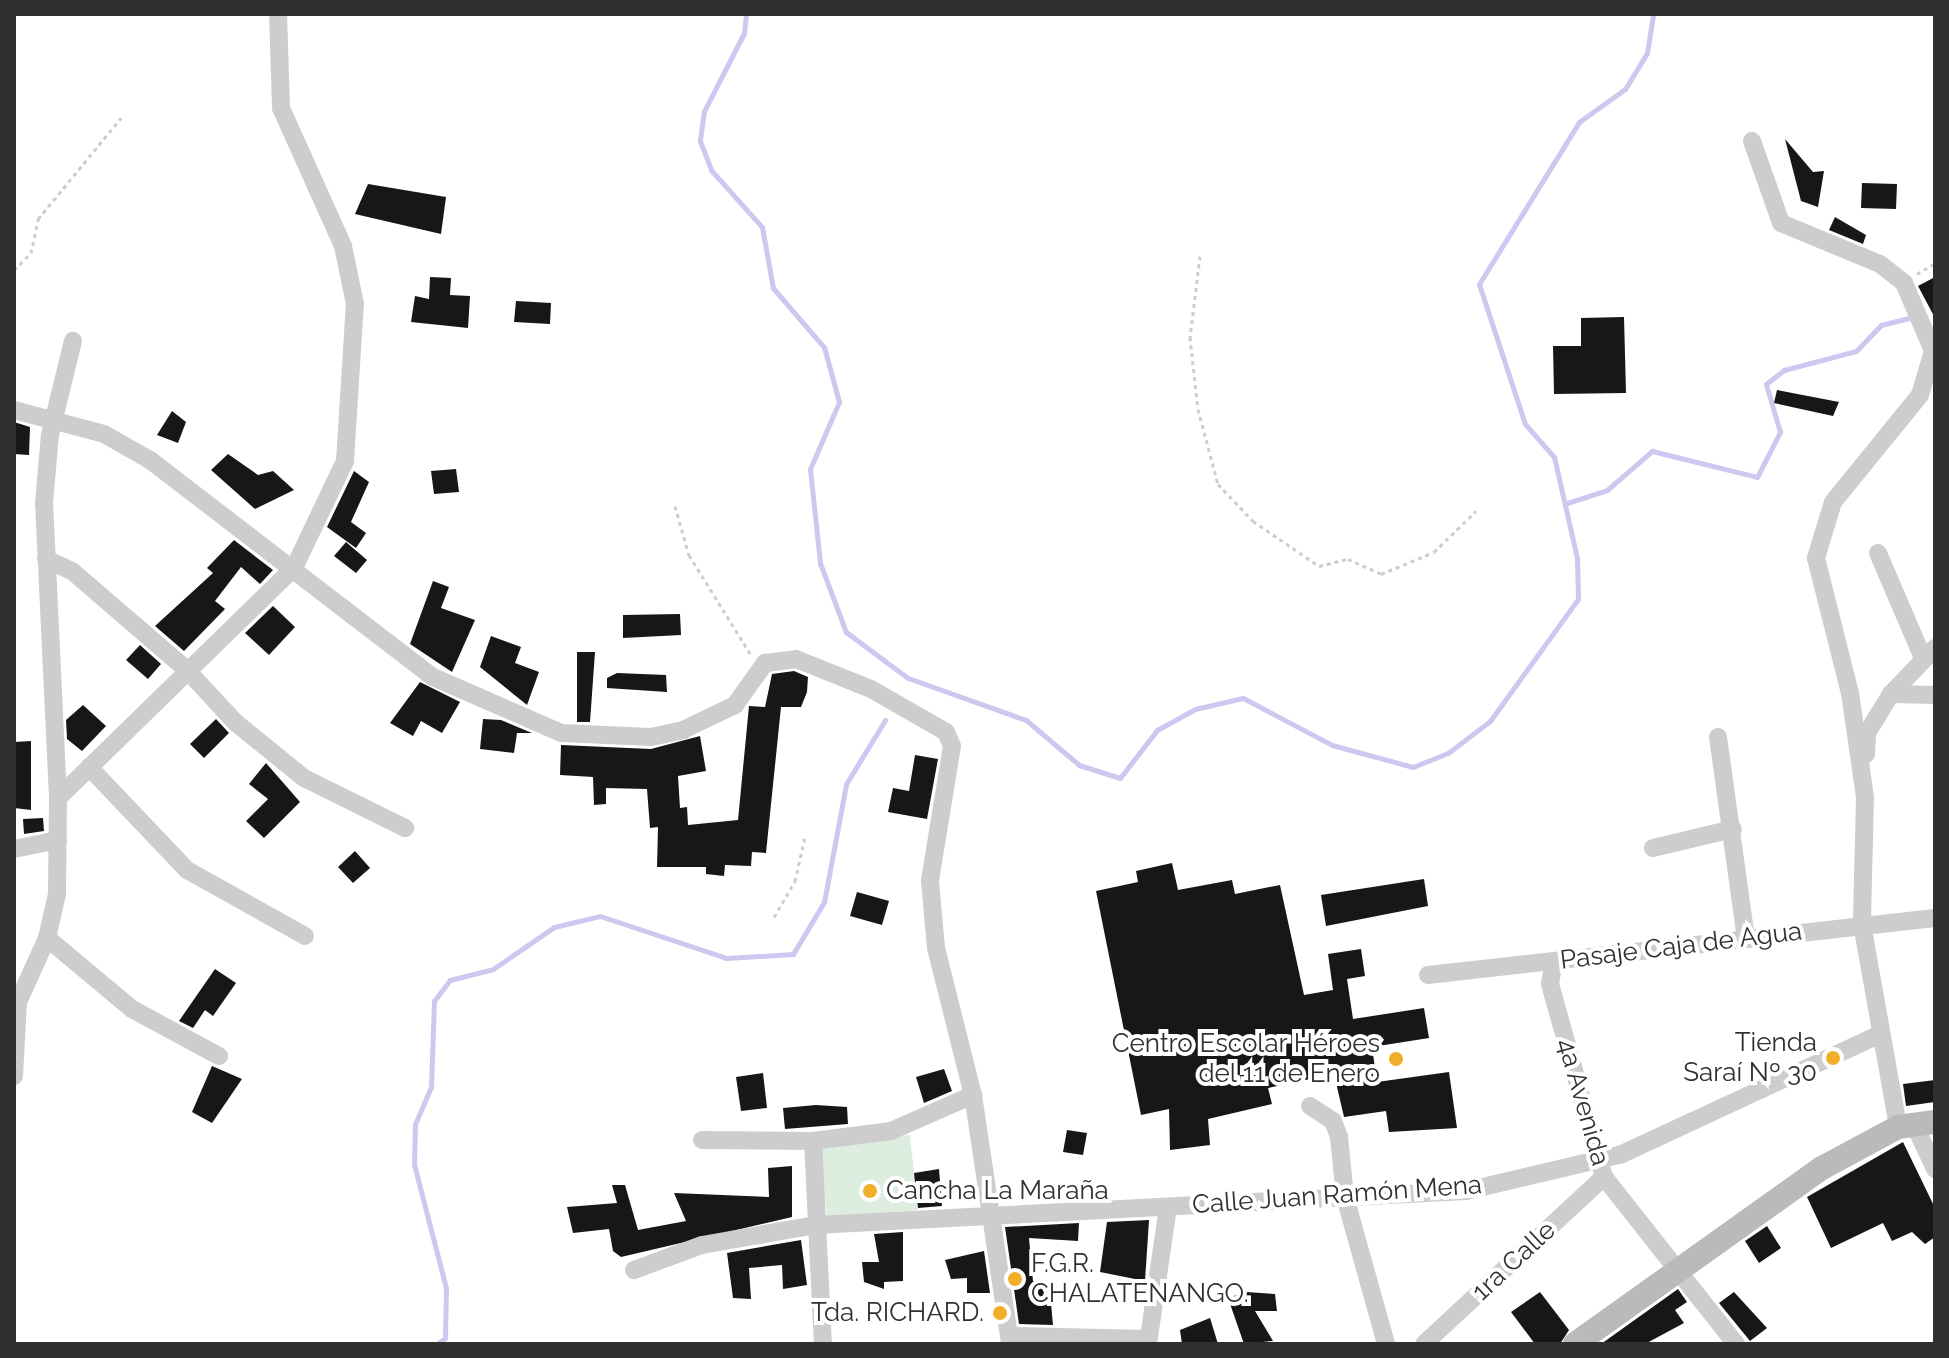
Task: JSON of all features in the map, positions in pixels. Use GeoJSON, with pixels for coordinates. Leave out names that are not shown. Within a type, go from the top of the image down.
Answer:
{"type":"FeatureCollection","features":[{"type":"Feature","properties":{"kind":"main road"},"geometry":{"type":"LineString","coordinates":[[1575,1344],[1673,1270],[1822,1168],[1916,1124]]}},
{"type":"Feature","properties":{"kind":"street"},"geometry":{"type":"LineString","coordinates":[[58,798],[186,669],[294,568],[345,461],[355,304],[343,246],[281,108],[278,14]]}},
{"type":"Feature","properties":{"kind":"street"},"geometry":{"type":"LineString","coordinates":[[1752,141],[1781,223],[1880,264],[1904,283],[1923,314],[1933,377],[1833,502],[1818,535],[1865,797]]}},
{"type":"Feature","properties":{"kind":"street"},"geometry":{"type":"LineString","coordinates":[[14,1076],[18,1002],[47,938],[58,840],[46,559],[53,419],[73,341]]}},
{"type":"Feature","properties":{"kind":"street"},"geometry":{"type":"LineString","coordinates":[[14,410],[104,434],[150,460],[433,677],[561,733],[651,737],[683,730],[735,705],[760,668],[796,659],[821,666],[920,714],[950,739],[930,881],[936,948],[973,1095],[1010,1340],[1148,1342],[1168,1207]]}},
{"type":"Feature","properties":{"kind":"street"},"geometry":{"type":"LineString","coordinates":[[1878,553],[1929,653],[1891,694],[1867,733],[1862,924],[1878,1035],[1935,1169]]}},
{"type":"Feature","properties":{"kind":"street"},"geometry":{"type":"LineString","coordinates":[[46,559],[72,571],[186,669],[235,722],[304,778],[405,828]]}},
{"type":"Feature","properties":{"kind":"street"},"geometry":{"type":"LineString","coordinates":[[1891,694],[1935,695]]}},
{"type":"Feature","properties":{"kind":"street"},"geometry":{"type":"LineString","coordinates":[[1718,737],[1746,938]]}},
{"type":"Feature","properties":{"kind":"street"},"geometry":{"type":"LineString","coordinates":[[89,767],[187,870],[305,936]]}},
{"type":"Feature","properties":{"kind":"street"},"geometry":{"type":"LineString","coordinates":[[1653,848],[1733,829]]}},
{"type":"Feature","properties":{"kind":"street"},"geometry":{"type":"LineString","coordinates":[[14,849],[58,840]]}},
{"type":"Feature","properties":{"kind":"street","name":"Pasaje Caja de Agua"},"geometry":{"type":"LineString","coordinates":[[1428,975],[1935,918]]}},
{"type":"Feature","properties":{"kind":"street"},"geometry":{"type":"LineString","coordinates":[[47,938],[132,1009],[219,1056]]}},
{"type":"Feature","properties":{"kind":"street","name":"4a Avenida"},"geometry":{"type":"LineString","coordinates":[[1554,961],[1550,984],[1601,1168],[1673,1270],[1736,1344]]}},
{"type":"Feature","properties":{"kind":"street","name":"Calle Juan Ramón Mena"},"geometry":{"type":"LineString","coordinates":[[634,1270],[702,1245],[815,1225],[1466,1191],[1601,1168],[1878,1035]]}},
{"type":"Feature","properties":{"kind":"street"},"geometry":{"type":"LineString","coordinates":[[702,1140],[813,1141],[891,1131],[973,1095]]}},
{"type":"Feature","properties":{"kind":"street"},"geometry":{"type":"LineString","coordinates":[[1310,1106],[1333,1121],[1345,1197],[1386,1344]]}},
{"type":"Feature","properties":{"kind":"street"},"geometry":{"type":"LineString","coordinates":[[813,1141],[823,1344]]}},
{"type":"Feature","properties":{"kind":"street","name":"1ra Calle"},"geometry":{"type":"LineString","coordinates":[[1424,1344],[1601,1168]]}},
{"type":"Feature","properties":{"kind":"path"},"geometry":{"type":"LineString","coordinates":[[14,270],[31,253],[38,219],[121,118]]}},
{"type":"Feature","properties":{"kind":"path"},"geometry":{"type":"LineString","coordinates":[[1200,256],[1190,337],[1198,409],[1218,484],[1253,521],[1319,566],[1348,559],[1381,574],[1434,552],[1476,511]]}},
{"type":"Feature","properties":{"kind":"path"},"geometry":{"type":"LineString","coordinates":[[1904,283],[1935,263]]}},
{"type":"Feature","properties":{"kind":"path"},"geometry":{"type":"LineString","coordinates":[[675,506],[689,555],[760,668]]}},
{"type":"Feature","properties":{"kind":"path"},"geometry":{"type":"LineString","coordinates":[[774,917],[795,881],[805,837]]}},
{"type":"Feature","properties":{"kind":"green space","name":"Cancha La Maraña"},"geometry":{"type":"Polygon","coordinates":[[[910,1135],[918,1210],[827,1218],[819,1145],[910,1135]]]}},
{"type":"Feature","properties":{"kind":"building"},"geometry":{"type":"Polygon","coordinates":[[[1785,139],[1813,172],[1824,171],[1818,207],[1801,201],[1785,139]]]}},
{"type":"Feature","properties":{"kind":"building"},"geometry":{"type":"Polygon","coordinates":[[[1862,183],[1897,184],[1896,209],[1861,208],[1862,183]]]}},
{"type":"Feature","properties":{"kind":"building"},"geometry":{"type":"Polygon","coordinates":[[[368,184],[446,197],[441,234],[355,214],[368,184]]]}},
{"type":"Feature","properties":{"kind":"building"},"geometry":{"type":"Polygon","coordinates":[[[1835,217],[1866,235],[1863,244],[1829,230],[1835,217]]]}},
{"type":"Feature","properties":{"kind":"building"},"geometry":{"type":"Polygon","coordinates":[[[430,277],[451,278],[450,295],[470,296],[468,328],[411,322],[415,296],[429,299],[430,277]]]}},
{"type":"Feature","properties":{"kind":"building"},"geometry":{"type":"Polygon","coordinates":[[[1935,277],[1935,318],[1918,286],[1935,277]]]}},
{"type":"Feature","properties":{"kind":"building"},"geometry":{"type":"Polygon","coordinates":[[[516,301],[551,303],[550,324],[514,322],[516,301]]]}},
{"type":"Feature","properties":{"kind":"building"},"geometry":{"type":"Polygon","coordinates":[[[1624,317],[1626,393],[1554,394],[1553,346],[1581,346],[1581,318],[1624,317]]]}},
{"type":"Feature","properties":{"kind":"building"},"geometry":{"type":"Polygon","coordinates":[[[1777,390],[1839,402],[1833,416],[1774,403],[1777,390]]]}},
{"type":"Feature","properties":{"kind":"building"},"geometry":{"type":"Polygon","coordinates":[[[172,411],[186,422],[178,443],[157,435],[172,411]]]}},
{"type":"Feature","properties":{"kind":"building"},"geometry":{"type":"Polygon","coordinates":[[[14,422],[30,427],[29,455],[14,454],[14,422]]]}},
{"type":"Feature","properties":{"kind":"building"},"geometry":{"type":"Polygon","coordinates":[[[228,454],[258,475],[273,471],[294,490],[255,509],[211,470],[228,454]]]}},
{"type":"Feature","properties":{"kind":"building"},"geometry":{"type":"Polygon","coordinates":[[[456,469],[459,492],[434,494],[431,471],[456,469]]]}},
{"type":"Feature","properties":{"kind":"building"},"geometry":{"type":"Polygon","coordinates":[[[354,471],[369,482],[351,522],[366,533],[356,548],[327,527],[354,471]]]}},
{"type":"Feature","properties":{"kind":"building"},"geometry":{"type":"Polygon","coordinates":[[[234,540],[273,570],[260,584],[241,567],[215,601],[225,609],[184,651],[155,626],[213,573],[207,568],[234,540]]]}},
{"type":"Feature","properties":{"kind":"building"},"geometry":{"type":"Polygon","coordinates":[[[346,542],[367,560],[356,573],[334,556],[346,542]]]}},
{"type":"Feature","properties":{"kind":"building"},"geometry":{"type":"Polygon","coordinates":[[[433,581],[449,587],[441,608],[475,620],[452,672],[410,644],[433,581]]]}},
{"type":"Feature","properties":{"kind":"building"},"geometry":{"type":"Polygon","coordinates":[[[273,606],[295,627],[269,655],[245,633],[273,606]]]}},
{"type":"Feature","properties":{"kind":"building"},"geometry":{"type":"Polygon","coordinates":[[[680,614],[681,635],[623,638],[623,615],[680,614]]]}},
{"type":"Feature","properties":{"kind":"building"},"geometry":{"type":"Polygon","coordinates":[[[491,636],[521,647],[515,663],[539,672],[527,705],[480,667],[491,636]]]}},
{"type":"Feature","properties":{"kind":"building"},"geometry":{"type":"Polygon","coordinates":[[[140,645],[161,664],[148,679],[126,660],[140,645]]]}},
{"type":"Feature","properties":{"kind":"building"},"geometry":{"type":"Polygon","coordinates":[[[577,652],[595,652],[590,722],[577,722],[577,652]]]}},
{"type":"Feature","properties":{"kind":"building"},"geometry":{"type":"Polygon","coordinates":[[[794,671],[808,677],[807,692],[801,707],[781,707],[766,853],[752,852],[751,866],[725,865],[724,876],[706,874],[706,867],[657,867],[658,827],[650,828],[647,789],[606,788],[606,804],[594,805],[593,777],[560,775],[561,745],[651,749],[700,736],[706,771],[678,776],[680,808],[687,807],[688,825],[738,820],[749,706],[765,707],[772,674],[794,671]]]}},
{"type":"Feature","properties":{"kind":"building"},"geometry":{"type":"Polygon","coordinates":[[[617,673],[666,675],[667,692],[607,688],[607,678],[617,673]]]}},
{"type":"Feature","properties":{"kind":"building"},"geometry":{"type":"Polygon","coordinates":[[[420,682],[460,702],[442,733],[421,721],[413,736],[390,723],[420,682]]]}},
{"type":"Feature","properties":{"kind":"building"},"geometry":{"type":"Polygon","coordinates":[[[83,705],[106,726],[82,751],[67,739],[66,720],[83,705]]]}},
{"type":"Feature","properties":{"kind":"building"},"geometry":{"type":"Polygon","coordinates":[[[216,719],[229,733],[204,758],[190,744],[216,719]]]}},
{"type":"Feature","properties":{"kind":"building"},"geometry":{"type":"Polygon","coordinates":[[[483,719],[501,720],[532,733],[517,733],[514,753],[480,749],[483,719]]]}},
{"type":"Feature","properties":{"kind":"building"},"geometry":{"type":"Polygon","coordinates":[[[31,741],[31,810],[14,808],[14,742],[31,741]]]}},
{"type":"Feature","properties":{"kind":"building"},"geometry":{"type":"Polygon","coordinates":[[[915,755],[938,759],[927,819],[888,812],[893,788],[909,791],[915,755]]]}},
{"type":"Feature","properties":{"kind":"building"},"geometry":{"type":"Polygon","coordinates":[[[266,763],[300,802],[264,838],[246,821],[268,799],[249,784],[266,763]]]}},
{"type":"Feature","properties":{"kind":"building"},"geometry":{"type":"Polygon","coordinates":[[[43,818],[44,831],[24,834],[23,819],[43,818]]]}},
{"type":"Feature","properties":{"kind":"building"},"geometry":{"type":"Polygon","coordinates":[[[355,851],[370,868],[353,883],[338,867],[355,851]]]}},
{"type":"Feature","properties":{"kind":"building"},"geometry":{"type":"Polygon","coordinates":[[[1172,863],[1178,890],[1232,880],[1235,894],[1280,885],[1304,995],[1333,990],[1328,954],[1361,949],[1365,976],[1347,979],[1353,1019],[1424,1008],[1429,1038],[1372,1047],[1377,1082],[1449,1072],[1457,1128],[1389,1132],[1386,1111],[1344,1117],[1334,1074],[1268,1088],[1272,1104],[1208,1119],[1210,1145],[1170,1150],[1169,1109],[1141,1115],[1096,891],[1138,882],[1136,871],[1172,863]]]}},
{"type":"Feature","properties":{"kind":"building"},"geometry":{"type":"Polygon","coordinates":[[[1424,879],[1428,906],[1326,926],[1321,895],[1424,879]]]}},
{"type":"Feature","properties":{"kind":"building"},"geometry":{"type":"Polygon","coordinates":[[[857,892],[889,901],[882,925],[850,916],[857,892]]]}},
{"type":"Feature","properties":{"kind":"building"},"geometry":{"type":"Polygon","coordinates":[[[215,969],[236,983],[213,1016],[205,1010],[193,1028],[179,1021],[215,969]]]}},
{"type":"Feature","properties":{"kind":"building"},"geometry":{"type":"Polygon","coordinates":[[[212,1066],[242,1079],[212,1123],[192,1112],[212,1066]]]}},
{"type":"Feature","properties":{"kind":"building"},"geometry":{"type":"Polygon","coordinates":[[[944,1069],[952,1091],[924,1103],[916,1077],[944,1069]]]}},
{"type":"Feature","properties":{"kind":"building"},"geometry":{"type":"Polygon","coordinates":[[[763,1073],[767,1108],[741,1111],[736,1077],[763,1073]]]}},
{"type":"Feature","properties":{"kind":"building"},"geometry":{"type":"Polygon","coordinates":[[[1935,1080],[1935,1102],[1906,1106],[1903,1084],[1935,1080]]]}},
{"type":"Feature","properties":{"kind":"building"},"geometry":{"type":"Polygon","coordinates":[[[816,1105],[847,1107],[848,1124],[785,1129],[783,1108],[816,1105]]]}},
{"type":"Feature","properties":{"kind":"building"},"geometry":{"type":"Polygon","coordinates":[[[1067,1130],[1087,1133],[1083,1155],[1063,1152],[1067,1130]]]}},
{"type":"Feature","properties":{"kind":"building"},"geometry":{"type":"Polygon","coordinates":[[[1903,1142],[1935,1208],[1935,1237],[1925,1244],[1912,1232],[1892,1241],[1883,1223],[1831,1248],[1807,1197],[1903,1142]]]}},
{"type":"Feature","properties":{"kind":"building"},"geometry":{"type":"Polygon","coordinates":[[[792,1166],[792,1217],[621,1257],[613,1251],[609,1229],[573,1233],[567,1207],[617,1203],[612,1185],[625,1185],[638,1230],[686,1221],[674,1193],[769,1197],[768,1168],[792,1166]]]}},
{"type":"Feature","properties":{"kind":"building"},"geometry":{"type":"Polygon","coordinates":[[[939,1169],[942,1206],[918,1208],[914,1173],[939,1169]]]}},
{"type":"Feature","properties":{"kind":"building"},"geometry":{"type":"Polygon","coordinates":[[[1149,1220],[1145,1281],[1100,1272],[1107,1222],[1149,1220]]]}},
{"type":"Feature","properties":{"kind":"building"},"geometry":{"type":"Polygon","coordinates":[[[1079,1223],[1078,1241],[1029,1238],[1033,1281],[1049,1282],[1053,1325],[1019,1324],[1005,1227],[1079,1223]]]}},
{"type":"Feature","properties":{"kind":"building"},"geometry":{"type":"Polygon","coordinates":[[[1767,1226],[1781,1248],[1759,1263],[1745,1241],[1767,1226]]]}},
{"type":"Feature","properties":{"kind":"building"},"geometry":{"type":"Polygon","coordinates":[[[903,1232],[903,1281],[884,1282],[884,1289],[864,1282],[862,1262],[879,1262],[874,1234],[903,1232]]]}},
{"type":"Feature","properties":{"kind":"building"},"geometry":{"type":"Polygon","coordinates":[[[801,1240],[807,1285],[783,1289],[782,1265],[749,1268],[751,1299],[733,1298],[727,1253],[801,1240]]]}},
{"type":"Feature","properties":{"kind":"building"},"geometry":{"type":"Polygon","coordinates":[[[984,1251],[990,1293],[967,1293],[967,1278],[951,1279],[945,1260],[984,1251]]]}},
{"type":"Feature","properties":{"kind":"building"},"geometry":{"type":"Polygon","coordinates":[[[1678,1289],[1687,1302],[1675,1310],[1684,1323],[1645,1344],[1601,1344],[1678,1289]]]}},
{"type":"Feature","properties":{"kind":"building"},"geometry":{"type":"Polygon","coordinates":[[[1246,1292],[1275,1294],[1277,1311],[1255,1311],[1273,1341],[1244,1344],[1228,1298],[1246,1292]]]}},
{"type":"Feature","properties":{"kind":"building"},"geometry":{"type":"Polygon","coordinates":[[[1540,1292],[1569,1330],[1560,1344],[1535,1344],[1511,1312],[1540,1292]]]}},
{"type":"Feature","properties":{"kind":"building"},"geometry":{"type":"Polygon","coordinates":[[[1734,1292],[1767,1328],[1750,1341],[1719,1303],[1734,1292]]]}},
{"type":"Feature","properties":{"kind":"building"},"geometry":{"type":"Polygon","coordinates":[[[1210,1318],[1218,1344],[1182,1344],[1180,1330],[1210,1318]]]}},
{"type":"Feature","properties":{"kind":"waterway"},"geometry":{"type":"LineString","coordinates":[[746,14],[744,33],[704,111],[700,141],[711,170],[762,227],[773,288],[824,347],[839,402],[810,469],[820,563],[846,632],[908,678],[1026,720],[1079,765],[1120,778],[1157,730],[1195,709],[1243,698],[1332,745],[1413,767],[1448,753],[1490,721],[1578,599],[1577,558],[1554,457],[1525,424],[1479,284],[1579,122],[1625,89],[1647,53],[1653,14]]}},
{"type":"Feature","properties":{"kind":"waterway"},"geometry":{"type":"LineString","coordinates":[[1567,503],[1607,490],[1652,451],[1757,477],[1780,432],[1766,384],[1784,370],[1856,351],[1881,325],[1914,317]]}},
{"type":"Feature","properties":{"kind":"waterway"},"geometry":{"type":"LineString","coordinates":[[437,1344],[445,1338],[446,1288],[414,1164],[415,1124],[431,1087],[434,1001],[450,980],[493,969],[554,927],[600,916],[726,958],[793,954],[824,902],[846,784],[885,720]]}},
{"type":"Feature","properties":{"kind":"waterway"},"geometry":{"type":"LineString","coordinates":[[396,1344],[403,1344]]}},
{"type":"Feature","properties":{"kind":"place","name":"Tienda Saraí Nº 30"},"geometry":{"type":"Point","coordinates":[1833,1058]}},
{"type":"Feature","properties":{"kind":"place","name":"Centro Escolar Héroes del 11 de Enero"},"geometry":{"type":"Point","coordinates":[1396,1059]}},
{"type":"Feature","properties":{"kind":"place","name":"Cancha La Maraña"},"geometry":{"type":"Point","coordinates":[870,1191]}},
{"type":"Feature","properties":{"kind":"place","name":"F.G.R. CHALATENANGO."},"geometry":{"type":"Point","coordinates":[1015,1279]}},
{"type":"Feature","properties":{"kind":"place","name":"Tda. RICHARD."},"geometry":{"type":"Point","coordinates":[1000,1313]}}]}
